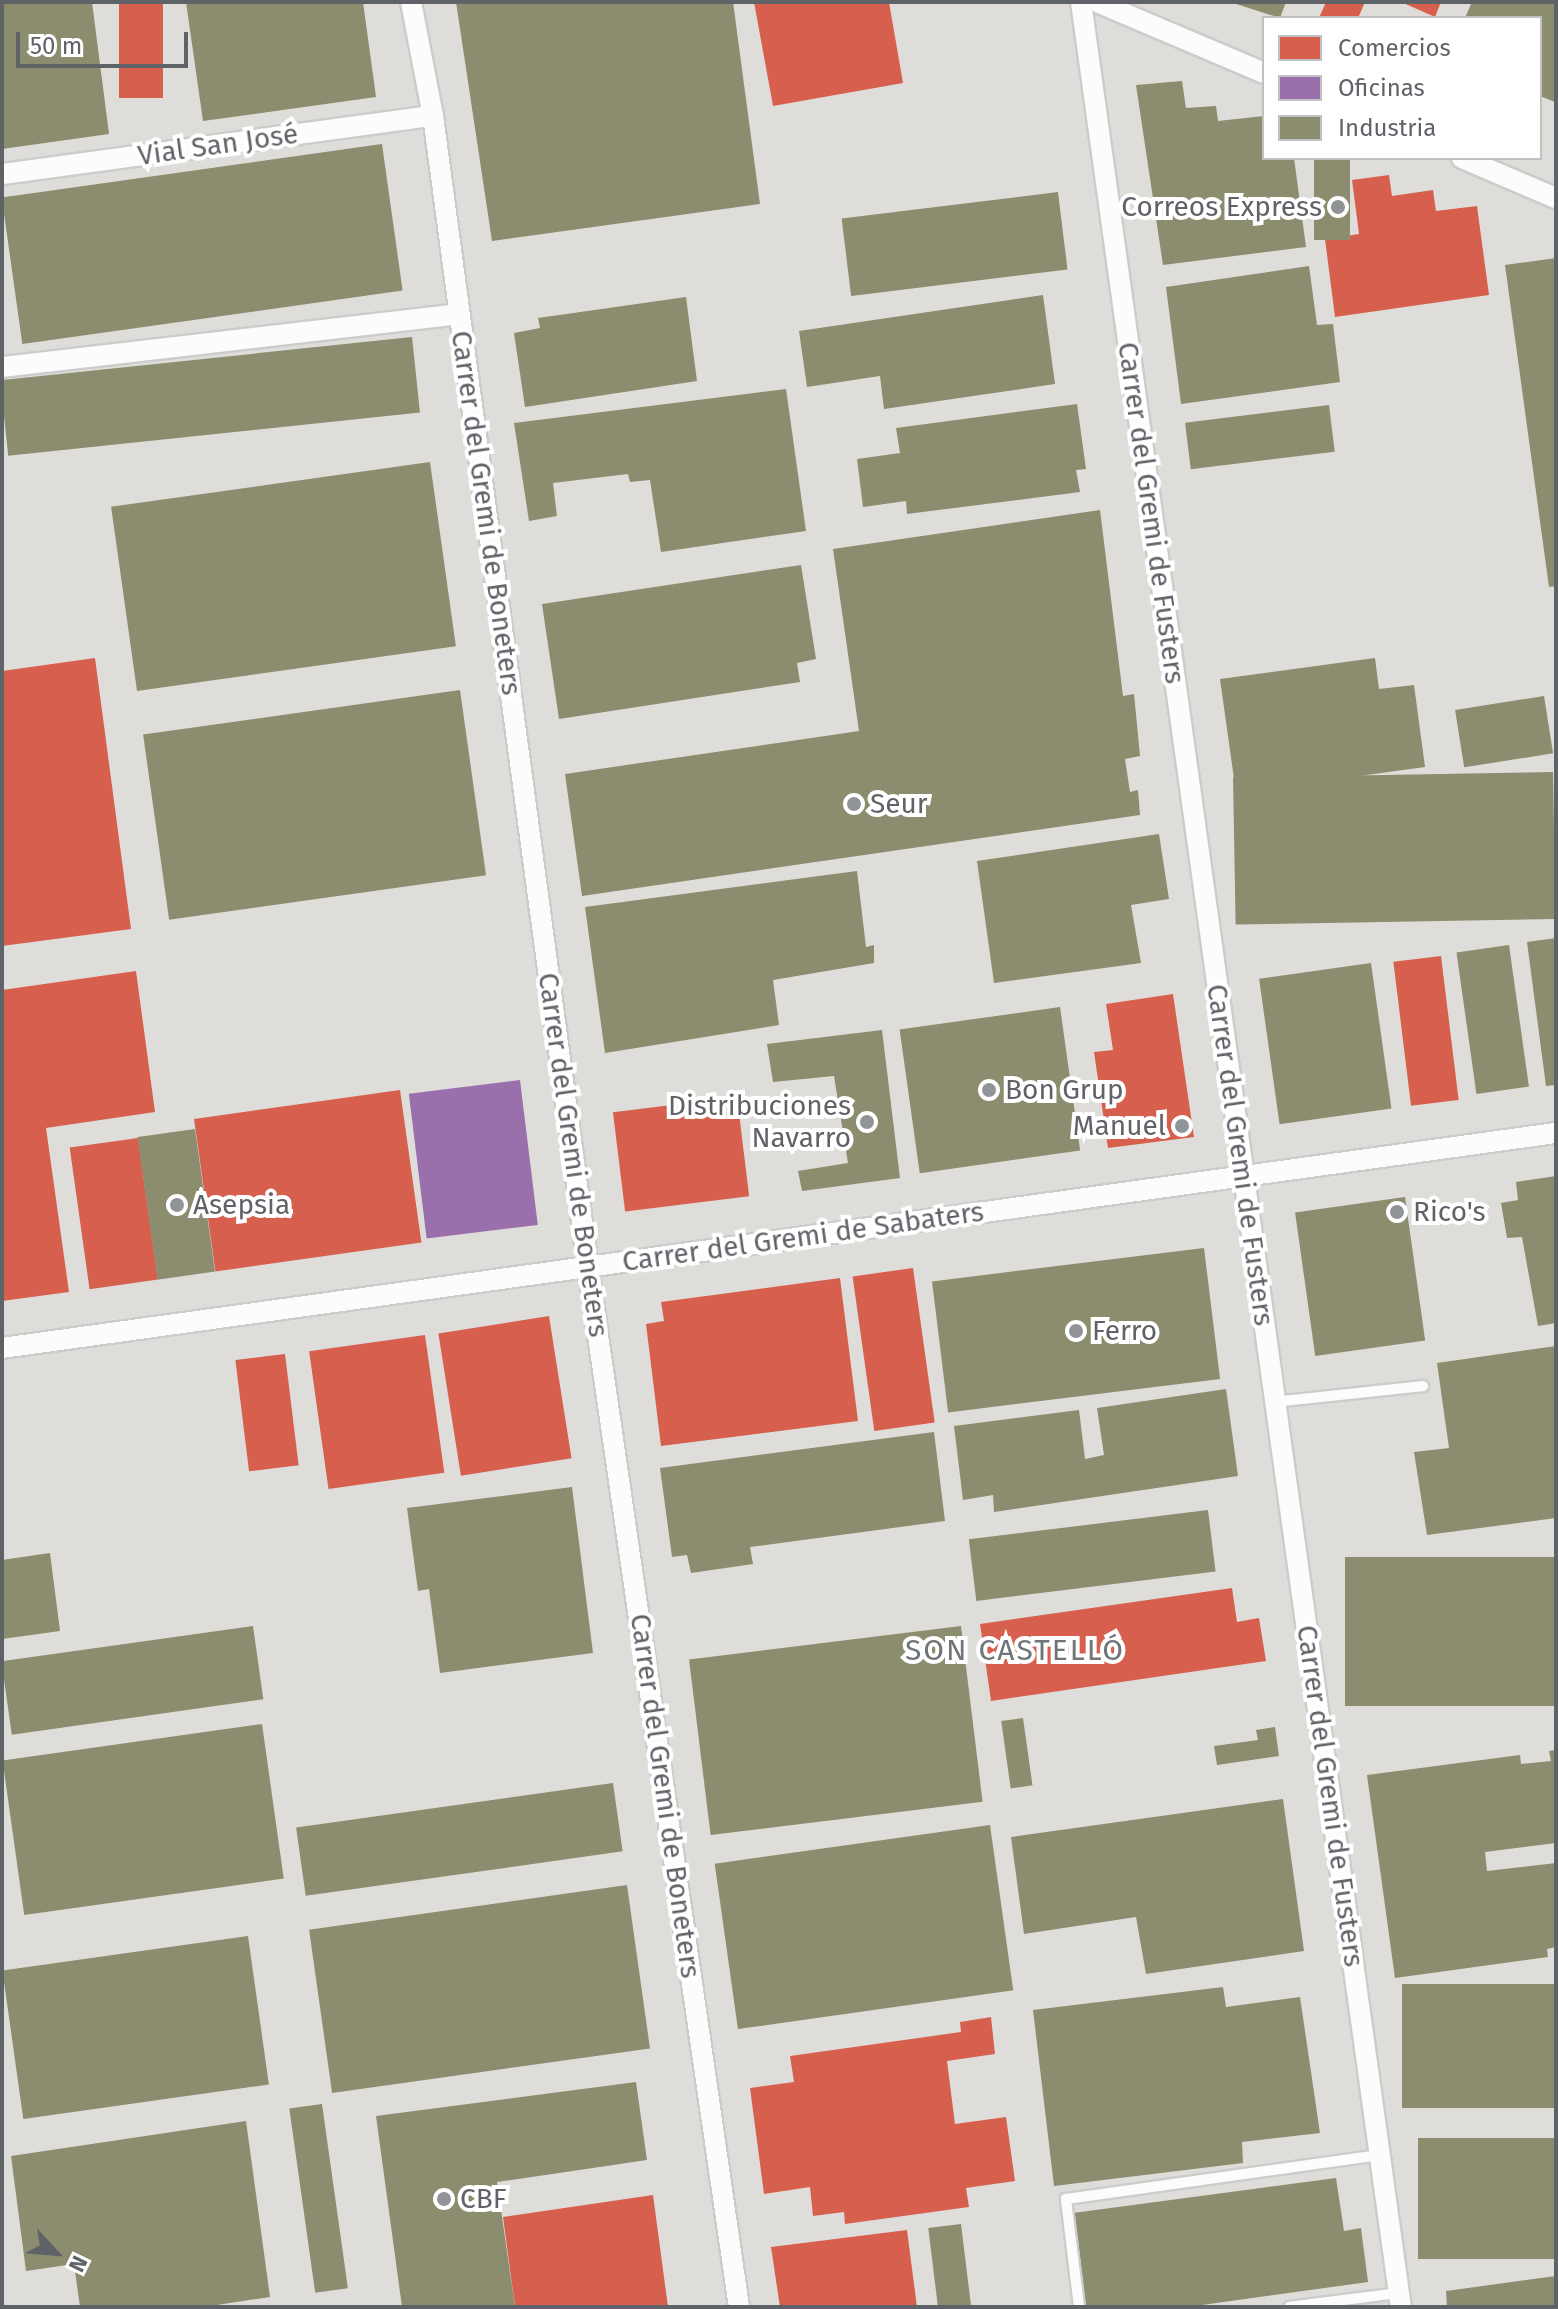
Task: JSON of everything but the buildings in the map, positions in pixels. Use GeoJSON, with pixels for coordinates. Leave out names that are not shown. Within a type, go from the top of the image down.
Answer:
{"type":"FeatureCollection","features":[{"type":"Feature","properties":{"kind":"street","name":"Carrer del Gremi de Boneters"},"geometry":{"type":"LineString","coordinates":[[411,2],[433,116],[588,1267],[739,2307]]}},
{"type":"Feature","properties":{"kind":"street","name":"Carrer del Gremi de Fusters"},"geometry":{"type":"LineString","coordinates":[[1081,2],[1400,2300]]}},
{"type":"Feature","properties":{"kind":"street"},"geometry":{"type":"LineString","coordinates":[[1097,2],[1262,72]]}},
{"type":"Feature","properties":{"kind":"street","name":"Vial San José"},"geometry":{"type":"LineString","coordinates":[[2,174],[433,116]]}},
{"type":"Feature","properties":{"kind":"street"},"geometry":{"type":"LineString","coordinates":[[1467,160],[1556,198]]}},
{"type":"Feature","properties":{"kind":"street"},"geometry":{"type":"LineString","coordinates":[[2,367],[459,314]]}},
{"type":"Feature","properties":{"kind":"street","name":"Carrer del Gremi de Sabaters"},"geometry":{"type":"LineString","coordinates":[[2,1348],[1556,1133]]}},
{"type":"Feature","properties":{"kind":"lane"},"geometry":{"type":"LineString","coordinates":[[1274,1402],[1423,1386]]}},
{"type":"Feature","properties":{"kind":"lane"},"geometry":{"type":"LineString","coordinates":[[1079,2307],[1066,2199],[1380,2155]]}},
{"type":"Feature","properties":{"kind":"lane"},"geometry":{"type":"LineString","coordinates":[[1289,2307],[1400,2300]]}},
{"type":"Feature","properties":{"kind":"shaded area"},"geometry":{"type":"Polygon","coordinates":[[[2,2],[1556,2],[1556,2307],[2,2307],[2,2]]]}},
{"type":"Feature","properties":{"kind":"place","name":"Correos Express"},"geometry":{"type":"Point","coordinates":[1338,207]}},
{"type":"Feature","properties":{"kind":"place","name":"Seur"},"geometry":{"type":"Point","coordinates":[854,804]}},
{"type":"Feature","properties":{"kind":"place","name":"Bon Grup"},"geometry":{"type":"Point","coordinates":[989,1090]}},
{"type":"Feature","properties":{"kind":"place","name":"Distribuciones Navarro"},"geometry":{"type":"Point","coordinates":[867,1122]}},
{"type":"Feature","properties":{"kind":"place","name":"Manuel"},"geometry":{"type":"Point","coordinates":[1182,1126]}},
{"type":"Feature","properties":{"kind":"place","name":"Asepsia"},"geometry":{"type":"Point","coordinates":[177,1205]}},
{"type":"Feature","properties":{"kind":"place","name":"Rico's"},"geometry":{"type":"Point","coordinates":[1397,1212]}},
{"type":"Feature","properties":{"kind":"place","name":"Ferro"},"geometry":{"type":"Point","coordinates":[1076,1331]}},
{"type":"Feature","properties":{"kind":"place","name":"CBF"},"geometry":{"type":"Point","coordinates":[444,2199]}},
{"type":"Feature","properties":{"kind":"district","name":"SON CASTELLÓ"},"geometry":{"type":"Point","coordinates":[1015,1650]}}]}
